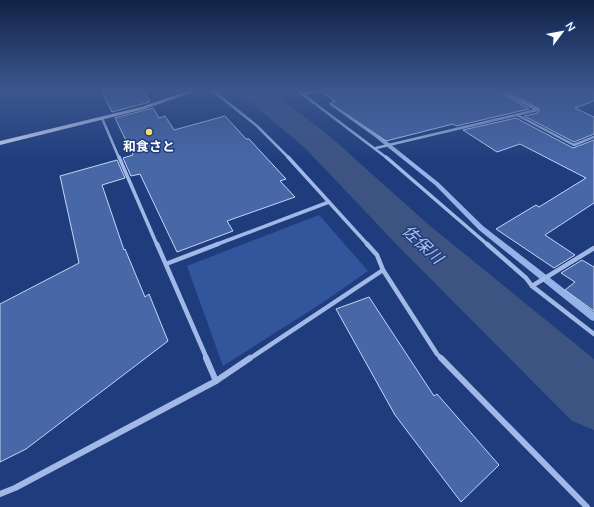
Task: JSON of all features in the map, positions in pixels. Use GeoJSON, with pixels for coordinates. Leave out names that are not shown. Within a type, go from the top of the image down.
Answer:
{"type":"FeatureCollection","features":[{"type":"Feature","properties":{"kind":"street"},"geometry":{"type":"LineString","coordinates":[[0,143],[120,114]]}},
{"type":"Feature","properties":{"kind":"street"},"geometry":{"type":"LineString","coordinates":[[242,114],[275,145],[377,255],[383,270],[437,354],[587,507]]}},
{"type":"Feature","properties":{"kind":"street"},"geometry":{"type":"LineString","coordinates":[[330,114],[376,148],[526,278],[532,286],[594,334]]}},
{"type":"Feature","properties":{"kind":"street"},"geometry":{"type":"LineString","coordinates":[[376,148],[522,114]]}},
{"type":"Feature","properties":{"kind":"street"},"geometry":{"type":"LineString","coordinates":[[516,115],[574,145],[594,137]]}},
{"type":"Feature","properties":{"kind":"street"},"geometry":{"type":"LineString","coordinates":[[102,118],[216,381]]}},
{"type":"Feature","properties":{"kind":"street"},"geometry":{"type":"LineString","coordinates":[[166,264],[329,202]]}},
{"type":"Feature","properties":{"kind":"street"},"geometry":{"type":"LineString","coordinates":[[532,286],[594,248]]}},
{"type":"Feature","properties":{"kind":"street"},"geometry":{"type":"LineString","coordinates":[[0,494],[15,488],[216,381],[383,270]]}},
{"type":"Feature","properties":{"kind":"shaded area"},"geometry":{"type":"Polygon","coordinates":[[[319,215],[368,271],[322,303],[223,366],[187,266],[319,215]]]}},
{"type":"Feature","properties":{"kind":"building"},"geometry":{"type":"Polygon","coordinates":[[[131,114],[156,114],[159,118],[165,116],[174,130],[225,116],[246,139],[249,139],[286,179],[280,181],[295,197],[227,221],[233,231],[177,252],[140,174],[131,176],[123,158],[133,155],[115,118],[131,114]]]}},
{"type":"Feature","properties":{"kind":"building"},"geometry":{"type":"Polygon","coordinates":[[[346,114],[509,114],[456,126],[453,124],[386,141],[346,114]]]}},
{"type":"Feature","properties":{"kind":"building"},"geometry":{"type":"Polygon","coordinates":[[[535,114],[587,114],[594,117],[594,134],[574,142],[524,116],[535,114]]]}},
{"type":"Feature","properties":{"kind":"building"},"geometry":{"type":"Polygon","coordinates":[[[516,118],[573,148],[594,140],[594,203],[545,235],[575,255],[554,268],[496,229],[536,205],[539,207],[586,178],[520,144],[497,152],[463,130],[516,118]]]}},
{"type":"Feature","properties":{"kind":"building"},"geometry":{"type":"Polygon","coordinates":[[[117,160],[125,178],[102,185],[124,250],[125,249],[145,297],[149,294],[168,341],[26,449],[0,462],[0,304],[79,263],[60,176],[117,160]]]}},
{"type":"Feature","properties":{"kind":"building"},"geometry":{"type":"Polygon","coordinates":[[[582,260],[594,267],[594,311],[565,290],[575,282],[561,273],[582,260]]]}},
{"type":"Feature","properties":{"kind":"building"},"geometry":{"type":"Polygon","coordinates":[[[369,297],[434,396],[437,394],[499,465],[461,502],[395,415],[336,309],[369,297]]]}},
{"type":"Feature","properties":{"kind":"waterway","name":"佐保川"},"geometry":{"type":"LineString","coordinates":[[282,114],[315,140],[414,236],[594,399]]}},
{"type":"Feature","properties":{"kind":"waterway"},"geometry":{"type":"LineString","coordinates":[[346,114],[377,136],[437,184],[481,228],[594,317]]}},
{"type":"Feature","properties":{"kind":"place","name":"和食さと"},"geometry":{"type":"Point","coordinates":[149,132]}}]}
